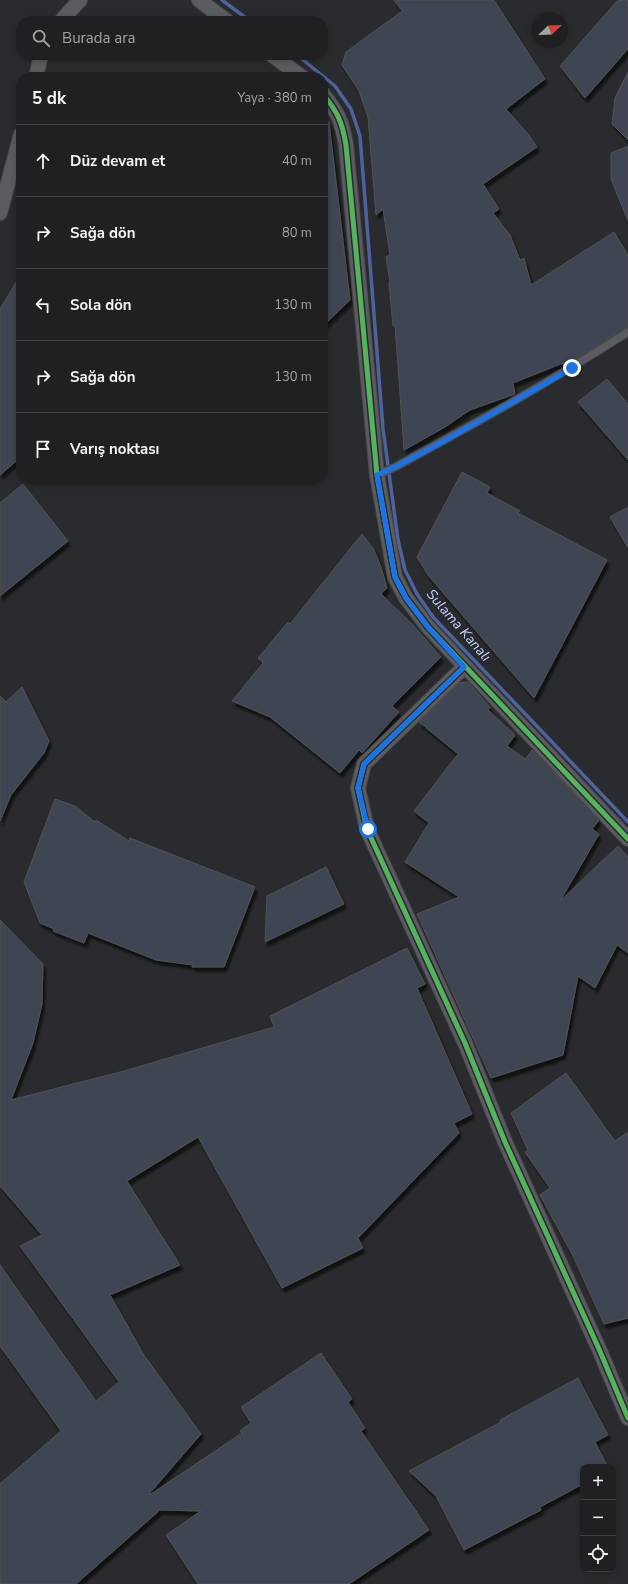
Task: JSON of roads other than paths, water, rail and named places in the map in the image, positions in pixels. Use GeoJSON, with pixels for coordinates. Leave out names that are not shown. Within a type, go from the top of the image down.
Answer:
{"type":"FeatureCollection","features":[{"type":"Feature","properties":{"kind":"street"},"geometry":{"type":"LineString","coordinates":[[66,16],[80,0]]}},
{"type":"Feature","properties":{"kind":"street"},"geometry":{"type":"LineString","coordinates":[[199,0],[220,16]]}},
{"type":"Feature","properties":{"kind":"street"},"geometry":{"type":"LineString","coordinates":[[37,72],[40,60]]}},
{"type":"Feature","properties":{"kind":"street"},"geometry":{"type":"LineString","coordinates":[[279,60],[295,72]]}},
{"type":"Feature","properties":{"kind":"street"},"geometry":{"type":"LineString","coordinates":[[328,100],[337,112],[344,128],[377,475],[395,577],[406,598],[428,627],[464,667],[628,839]]}},
{"type":"Feature","properties":{"kind":"street"},"geometry":{"type":"LineString","coordinates":[[0,213],[16,153]]}},
{"type":"Feature","properties":{"kind":"street"},"geometry":{"type":"LineString","coordinates":[[464,667],[364,764],[358,788],[368,829],[465,1043],[505,1142],[628,1418]]}},
{"type":"Feature","properties":{"kind":"lane"},"geometry":{"type":"LineString","coordinates":[[377,475],[395,467],[572,368],[628,332]]}},
{"type":"Feature","properties":{"kind":"waterway","name":"Sulama Kanalı"},"geometry":{"type":"LineString","coordinates":[[222,0],[243,16]]}},
{"type":"Feature","properties":{"kind":"waterway","name":"Sulama Kanalı"},"geometry":{"type":"LineString","coordinates":[[303,60],[318,72]]}},
{"type":"Feature","properties":{"kind":"waterway","name":"Sulama Kanalı"},"geometry":{"type":"LineString","coordinates":[[328,80],[335,86],[351,109],[360,136],[383,429],[398,540],[405,570],[417,594],[433,617],[628,822]]}}]}
